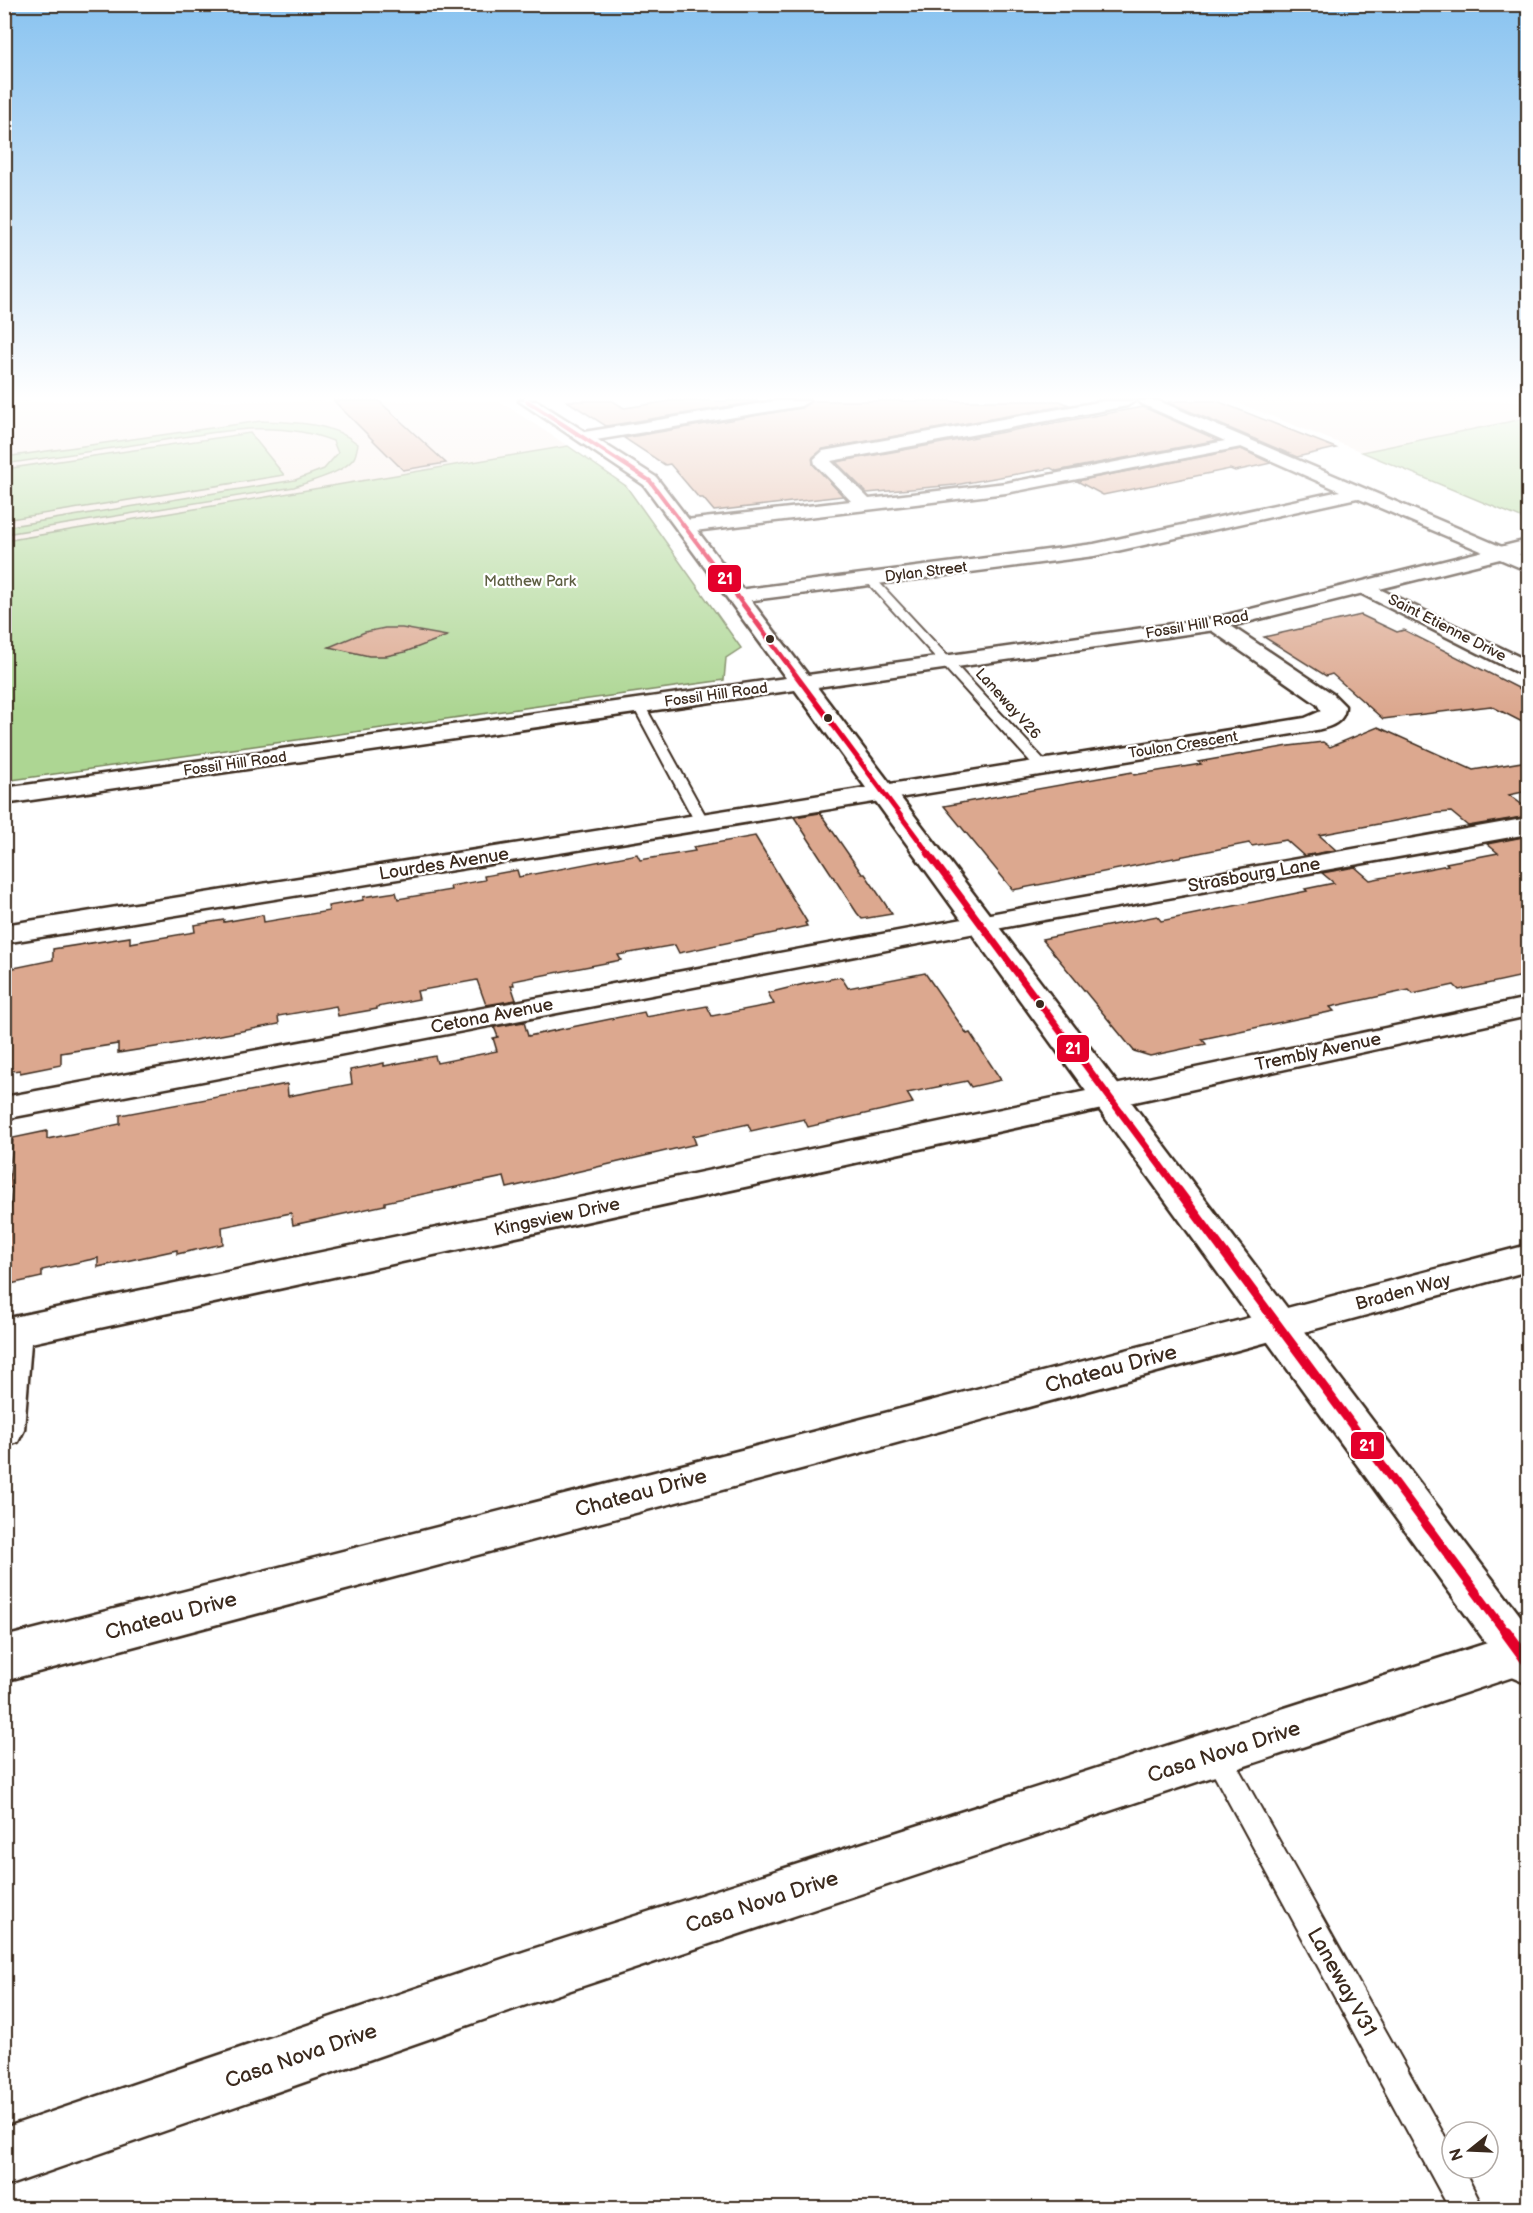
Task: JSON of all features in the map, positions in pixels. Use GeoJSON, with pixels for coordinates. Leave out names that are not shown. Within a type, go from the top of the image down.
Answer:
{"type":"FeatureCollection","features":[{"type":"Feature","properties":{"kind":"street"},"geometry":{"type":"LineString","coordinates":[[668,504],[1526,1656]]}},
{"type":"Feature","properties":{"kind":"street"},"geometry":{"type":"LineString","coordinates":[[686,526],[879,504]]}},
{"type":"Feature","properties":{"kind":"street","name":"Dylan Street"},"geometry":{"type":"LineString","coordinates":[[738,596],[1095,550],[1303,504]]}},
{"type":"Feature","properties":{"kind":"street"},"geometry":{"type":"LineString","coordinates":[[1388,504],[1528,565]]}},
{"type":"Feature","properties":{"kind":"street","name":"Fossil Hill Road"},"geometry":{"type":"LineString","coordinates":[[4,796],[1215,624],[1528,546]]}},
{"type":"Feature","properties":{"kind":"street","name":"Saint Etienne Drive"},"geometry":{"type":"LineString","coordinates":[[1365,588],[1528,669]]}},
{"type":"Feature","properties":{"kind":"street","name":"Toulon Crescent"},"geometry":{"type":"LineString","coordinates":[[882,793],[1305,725],[1320,722],[1333,714],[1333,706],[1325,699],[1215,624]]}},
{"type":"Feature","properties":{"kind":"street","name":"Lourdes Avenue"},"geometry":{"type":"LineString","coordinates":[[4,934],[882,793]]}},
{"type":"Feature","properties":{"kind":"street","name":"Strasbourg Lane"},"geometry":{"type":"LineString","coordinates":[[980,924],[1528,826]]}},
{"type":"Feature","properties":{"kind":"street","name":"Cetona Avenue"},"geometry":{"type":"LineString","coordinates":[[4,1108],[980,924]]}},
{"type":"Feature","properties":{"kind":"street","name":"Trembly Avenue"},"geometry":{"type":"LineString","coordinates":[[1108,1096],[1528,1007]]}},
{"type":"Feature","properties":{"kind":"street","name":"Kingsview Drive"},"geometry":{"type":"LineString","coordinates":[[8,1333],[583,1212],[1108,1096]]}},
{"type":"Feature","properties":{"kind":"street","name":"Braden Way"},"geometry":{"type":"LineString","coordinates":[[1278,1325],[1528,1258]]}},
{"type":"Feature","properties":{"kind":"street","name":"Chateau Drive"},"geometry":{"type":"LineString","coordinates":[[4,1659],[1278,1325]]}},
{"type":"Feature","properties":{"kind":"street"},"geometry":{"type":"LineString","coordinates":[[4,1430],[8,1333]]}},
{"type":"Feature","properties":{"kind":"street","name":"Casa Nova Drive"},"geometry":{"type":"LineString","coordinates":[[4,2158],[526,1978],[1526,1656]]}},
{"type":"Feature","properties":{"kind":"lane","name":"Laneway V26"},"geometry":{"type":"LineString","coordinates":[[870,579],[1043,767]]}},
{"type":"Feature","properties":{"kind":"lane"},"geometry":{"type":"LineString","coordinates":[[639,706],[702,822]]}},
{"type":"Feature","properties":{"kind":"lane","name":"Laneway V31"},"geometry":{"type":"LineString","coordinates":[[1217,1755],[1467,2208]]}},
{"type":"Feature","properties":{"kind":"shaded area"},"geometry":{"type":"Polygon","coordinates":[[[5,504],[223,504],[5,541],[5,504]]]}},
{"type":"Feature","properties":{"kind":"green space"},"geometry":{"type":"Polygon","coordinates":[[[6,504],[102,504],[11,519],[6,504]]]}},
{"type":"Feature","properties":{"kind":"green space"},"geometry":{"type":"Polygon","coordinates":[[[145,504],[188,504],[5,534],[5,527],[145,504]]]}},
{"type":"Feature","properties":{"kind":"green space","name":"Matthew Park"},"geometry":{"type":"Polygon","coordinates":[[[223,504],[639,504],[741,648],[726,658],[724,680],[5,781],[5,541],[223,504]]]}},
{"type":"Feature","properties":{"kind":"green space"},"geometry":{"type":"Polygon","coordinates":[[[1488,504],[1528,504],[1528,521],[1488,504]]]}},
{"type":"Feature","properties":{"kind":"building"},"geometry":{"type":"Polygon","coordinates":[[[708,504],[772,504],[714,511],[708,504]]]}},
{"type":"Feature","properties":{"kind":"building"},"geometry":{"type":"Polygon","coordinates":[[[1361,615],[1397,632],[1404,630],[1528,693],[1528,725],[1491,706],[1383,719],[1332,674],[1326,676],[1264,637],[1361,615]]]}},
{"type":"Feature","properties":{"kind":"building"},"geometry":{"type":"Polygon","coordinates":[[[385,628],[402,628],[447,636],[405,652],[386,656],[369,656],[329,647],[365,632],[385,628]]]}},
{"type":"Feature","properties":{"kind":"building"},"geometry":{"type":"Polygon","coordinates":[[[1378,727],[1473,770],[1528,761],[1528,791],[1509,795],[1528,809],[1528,816],[1468,826],[1451,812],[1438,813],[1319,835],[1336,850],[1304,856],[1286,840],[1252,846],[1249,843],[1013,890],[944,806],[1132,772],[1134,775],[1201,764],[1198,762],[1289,746],[1323,742],[1330,747],[1378,727]]]}},
{"type":"Feature","properties":{"kind":"building"},"geometry":{"type":"Polygon","coordinates":[[[820,813],[892,914],[862,919],[857,913],[794,817],[820,813]]]}},
{"type":"Feature","properties":{"kind":"building"},"geometry":{"type":"Polygon","coordinates":[[[755,836],[807,922],[805,923],[807,926],[679,953],[675,945],[618,955],[621,960],[513,981],[514,985],[511,985],[516,1000],[486,1005],[477,980],[417,991],[419,999],[377,1007],[377,1009],[338,1016],[336,1006],[278,1016],[279,1024],[168,1045],[118,1053],[118,1044],[61,1053],[61,1065],[20,1073],[20,1070],[4,1072],[4,970],[53,960],[53,949],[130,937],[130,943],[195,932],[194,925],[263,915],[264,922],[329,911],[328,906],[363,900],[363,897],[396,892],[398,899],[451,890],[450,886],[485,880],[484,876],[517,870],[519,877],[637,854],[640,860],[695,851],[693,847],[755,836]]]}},
{"type":"Feature","properties":{"kind":"building"},"geometry":{"type":"Polygon","coordinates":[[[1528,836],[1528,975],[1459,990],[1454,985],[1413,994],[1409,990],[1330,1007],[1334,1011],[1202,1039],[1206,1044],[1150,1056],[1134,1051],[1042,939],[1157,916],[1161,921],[1307,891],[1305,889],[1334,883],[1322,873],[1355,867],[1370,880],[1448,865],[1446,863],[1498,853],[1487,844],[1528,836]]]}},
{"type":"Feature","properties":{"kind":"building"},"geometry":{"type":"Polygon","coordinates":[[[925,973],[967,1034],[970,1033],[1001,1080],[971,1087],[967,1081],[907,1093],[913,1103],[808,1127],[804,1119],[751,1131],[748,1124],[693,1136],[696,1144],[507,1188],[504,1177],[385,1202],[385,1205],[293,1225],[291,1213],[222,1227],[223,1244],[177,1254],[177,1250],[98,1267],[98,1258],[42,1270],[42,1277],[6,1285],[13,1138],[47,1131],[47,1139],[120,1124],[120,1115],[287,1084],[288,1096],[352,1084],[350,1070],[384,1063],[384,1066],[435,1056],[437,1063],[497,1051],[493,1038],[498,1037],[494,1027],[524,1022],[528,1036],[644,1012],[646,1017],[707,1006],[712,1016],[774,1004],[768,993],[804,984],[841,977],[848,988],[925,973]]]}},
{"type":"Feature","properties":{"kind":"transit line","name":"21"},"geometry":{"type":"LineString","coordinates":[[669,504],[1528,1662]]}}]}
